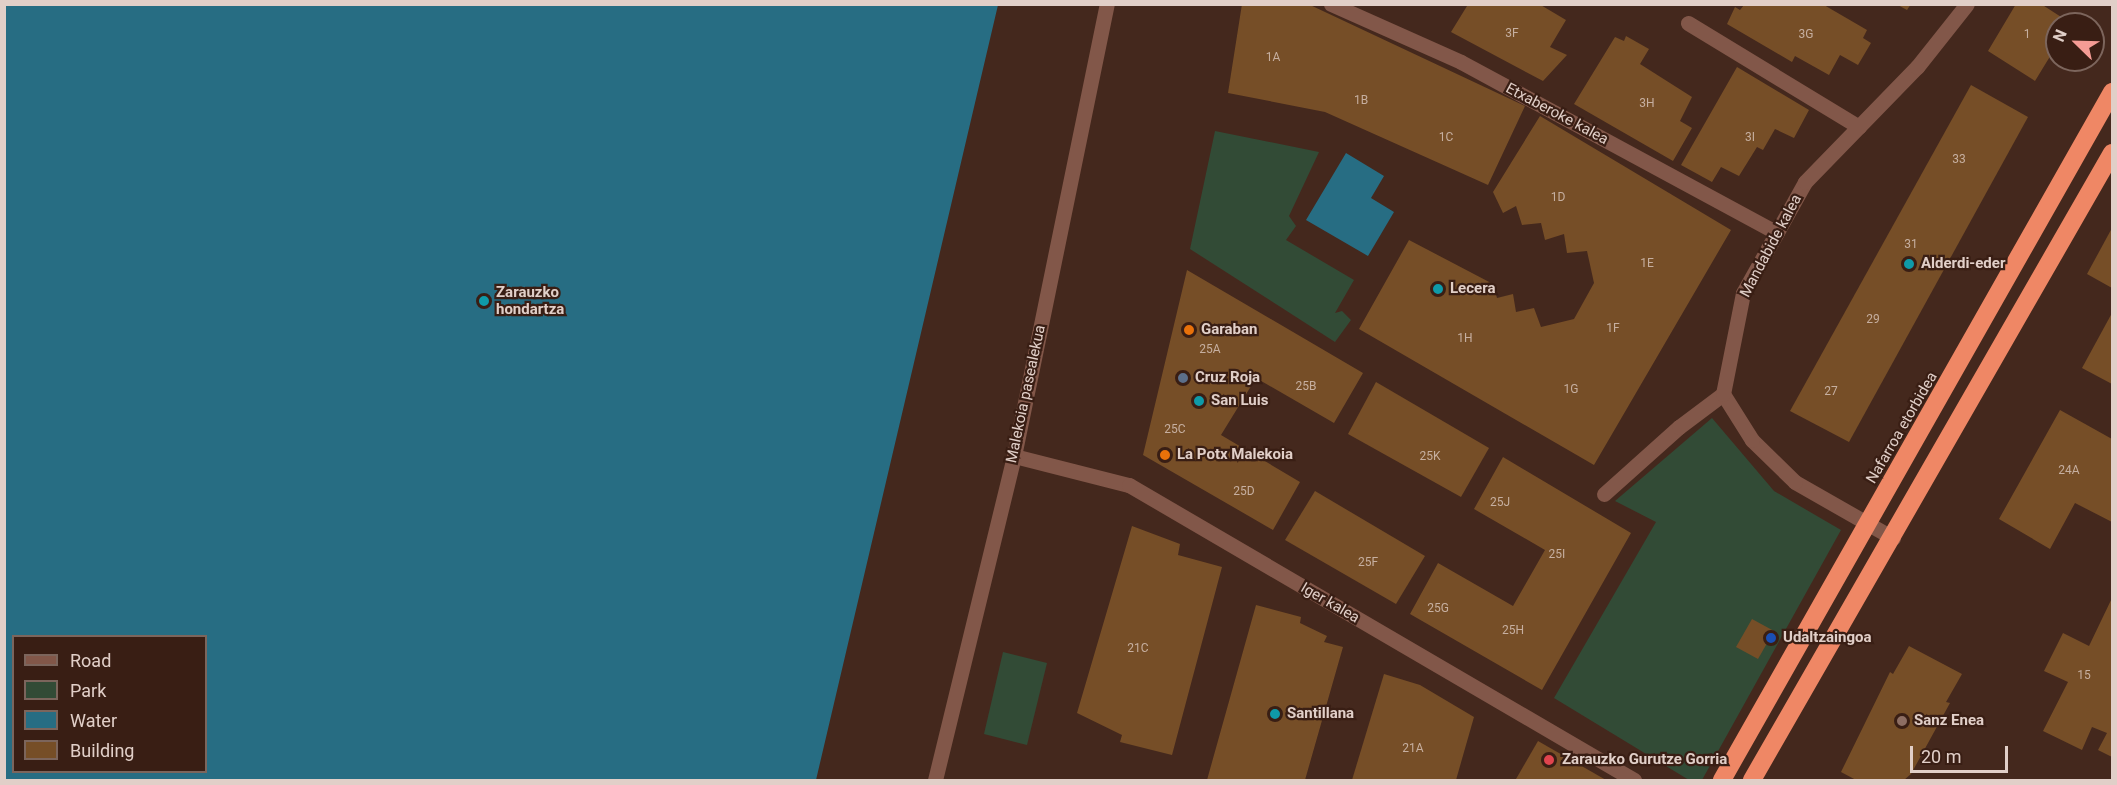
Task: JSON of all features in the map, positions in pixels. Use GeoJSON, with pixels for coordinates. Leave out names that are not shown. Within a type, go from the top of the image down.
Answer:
{"type":"FeatureCollection","features":[{"type":"Feature","properties":{"kind":"highway","name":"Nafarroa etorbidea"},"geometry":{"type":"LineString","coordinates":[[1722,780],[2112,92]]}},
{"type":"Feature","properties":{"kind":"highway"},"geometry":{"type":"LineString","coordinates":[[1752,780],[2112,153]]}},
{"type":"Feature","properties":{"kind":"street","name":"Malekoia pasealekua"},"geometry":{"type":"LineString","coordinates":[[935,780],[1014,456],[1107,4]]}},
{"type":"Feature","properties":{"kind":"street","name":"Etxaberoke kalea"},"geometry":{"type":"LineString","coordinates":[[1331,4],[1461,62],[1777,233]]}},
{"type":"Feature","properties":{"kind":"street","name":"Mandabide kalea"},"geometry":{"type":"LineString","coordinates":[[1723,394],[1743,293],[1805,182],[1917,67],[1967,4]]}},
{"type":"Feature","properties":{"kind":"street"},"geometry":{"type":"LineString","coordinates":[[1688,23],[1859,127]]}},
{"type":"Feature","properties":{"kind":"street"},"geometry":{"type":"LineString","coordinates":[[1604,494],[1679,427],[1723,394],[1752,440],[1795,482],[1893,538]]}},
{"type":"Feature","properties":{"kind":"street","name":"Iger kalea"},"geometry":{"type":"LineString","coordinates":[[1014,456],[1129,485],[1634,780]]}},
{"type":"Feature","properties":{"kind":"green space"},"geometry":{"type":"Polygon","coordinates":[[[1215,131],[1319,152],[1289,216],[1296,226],[1286,240],[1354,280],[1335,313],[1342,311],[1351,320],[1335,342],[1190,249],[1215,131]]]}},
{"type":"Feature","properties":{"kind":"green space"},"geometry":{"type":"Polygon","coordinates":[[[1712,418],[1774,491],[1841,530],[1702,780],[1689,780],[1554,698],[1656,522],[1615,501],[1712,418]]]}},
{"type":"Feature","properties":{"kind":"green space"},"geometry":{"type":"Polygon","coordinates":[[[1003,652],[1047,663],[1027,745],[984,734],[1003,652]]]}},
{"type":"Feature","properties":{"kind":"water","name":"Zarauzko hondartza"},"geometry":{"type":"Polygon","coordinates":[[[5,4],[998,5],[816,780],[5,780],[5,4]]]}},
{"type":"Feature","properties":{"kind":"water"},"geometry":{"type":"Polygon","coordinates":[[[1346,153],[1384,176],[1371,198],[1394,212],[1368,256],[1306,220],[1346,153]]]}},
{"type":"Feature","properties":{"kind":"building"},"geometry":{"type":"Polygon","coordinates":[[[1242,4],[1308,4],[1525,106],[1488,185],[1325,112],[1228,93],[1242,4]]]}},
{"type":"Feature","properties":{"kind":"building"},"geometry":{"type":"Polygon","coordinates":[[[1465,4],[1539,4],[1566,20],[1550,47],[1567,55],[1543,81],[1451,32],[1467,6],[1465,4]]]}},
{"type":"Feature","properties":{"kind":"building"},"geometry":{"type":"Polygon","coordinates":[[[1896,4],[1911,4],[1907,10],[1896,4]]]}},
{"type":"Feature","properties":{"kind":"building"},"geometry":{"type":"Polygon","coordinates":[[[2016,4],[2041,4],[2053,12],[2045,12],[2045,65],[2035,81],[1988,51],[2016,4]]]}},
{"type":"Feature","properties":{"kind":"building"},"geometry":{"type":"Polygon","coordinates":[[[1744,5],[1824,5],[1867,30],[1863,38],[1871,43],[1858,65],[1840,55],[1829,75],[1795,56],[1792,62],[1727,24],[1735,7],[1740,10],[1744,5]]]}},
{"type":"Feature","properties":{"kind":"building"},"geometry":{"type":"Polygon","coordinates":[[[1626,36],[1649,49],[1640,64],[1692,97],[1680,121],[1692,128],[1673,161],[1574,104],[1615,37],[1624,41],[1626,36]]]}},
{"type":"Feature","properties":{"kind":"building"},"geometry":{"type":"Polygon","coordinates":[[[1737,67],[1809,110],[1794,138],[1775,129],[1763,150],[1757,147],[1739,176],[1721,167],[1712,182],[1681,165],[1737,67]]]}},
{"type":"Feature","properties":{"kind":"building","name":"Alderdi-eder"},"geometry":{"type":"Polygon","coordinates":[[[1971,85],[2028,117],[1849,442],[1790,411],[1971,85]]]}},
{"type":"Feature","properties":{"kind":"building","name":"Lecera"},"geometry":{"type":"Polygon","coordinates":[[[1540,116],[1731,230],[1594,465],[1359,329],[1409,240],[1493,284],[1497,298],[1513,294],[1516,312],[1534,308],[1541,327],[1574,319],[1594,283],[1587,251],[1567,253],[1564,234],[1545,240],[1541,223],[1522,225],[1516,206],[1503,213],[1493,192],[1540,116]]]}},
{"type":"Feature","properties":{"kind":"building"},"geometry":{"type":"Polygon","coordinates":[[[2112,228],[2112,288],[2087,274],[2112,228]]]}},
{"type":"Feature","properties":{"kind":"building","name":"San Luis"},"geometry":{"type":"Polygon","coordinates":[[[1187,270],[1363,373],[1334,423],[1256,378],[1221,435],[1300,482],[1273,530],[1143,455],[1187,270]]]}},
{"type":"Feature","properties":{"kind":"building"},"geometry":{"type":"Polygon","coordinates":[[[2112,313],[2112,384],[2082,368],[2112,313]]]}},
{"type":"Feature","properties":{"kind":"building"},"geometry":{"type":"Polygon","coordinates":[[[1376,382],[1489,448],[1461,497],[1348,434],[1376,382]]]}},
{"type":"Feature","properties":{"kind":"building"},"geometry":{"type":"Polygon","coordinates":[[[2060,410],[2112,439],[2112,522],[2075,503],[2050,549],[1999,519],[2060,410]]]}},
{"type":"Feature","properties":{"kind":"building"},"geometry":{"type":"Polygon","coordinates":[[[1503,457],[1631,533],[1542,690],[1410,614],[1438,563],[1513,606],[1545,550],[1474,509],[1503,457]]]}},
{"type":"Feature","properties":{"kind":"building"},"geometry":{"type":"Polygon","coordinates":[[[1315,491],[1425,556],[1396,604],[1285,540],[1315,491]]]}},
{"type":"Feature","properties":{"kind":"building"},"geometry":{"type":"Polygon","coordinates":[[[1132,526],[1180,544],[1178,555],[1222,567],[1172,755],[1120,742],[1122,735],[1077,713],[1132,526]]]}},
{"type":"Feature","properties":{"kind":"building"},"geometry":{"type":"Polygon","coordinates":[[[2112,598],[2112,757],[2098,750],[2107,733],[2092,727],[2082,750],[2043,731],[2068,682],[2044,671],[2063,633],[2089,646],[2112,598]]]}},
{"type":"Feature","properties":{"kind":"building","name":"Santillana"},"geometry":{"type":"Polygon","coordinates":[[[1256,605],[1301,617],[1300,623],[1327,636],[1324,642],[1343,647],[1305,780],[1207,780],[1256,605]]]}},
{"type":"Feature","properties":{"kind":"building"},"geometry":{"type":"Polygon","coordinates":[[[1752,619],[1774,631],[1758,659],[1736,647],[1752,619]]]}},
{"type":"Feature","properties":{"kind":"building","name":"Sanz Enea"},"geometry":{"type":"Polygon","coordinates":[[[1909,646],[1962,674],[1946,702],[1950,703],[1911,774],[1904,780],[1856,780],[1841,772],[1890,672],[1893,674],[1909,646]]]}},
{"type":"Feature","properties":{"kind":"building"},"geometry":{"type":"Polygon","coordinates":[[[1384,674],[1420,685],[1474,717],[1456,780],[1352,780],[1384,674]]]}},
{"type":"Feature","properties":{"kind":"building","name":"Zarauzko Gurutze Gorria"},"geometry":{"type":"Polygon","coordinates":[[[1538,741],[1606,780],[1516,779],[1538,741]]]}},
{"type":"Feature","properties":{"kind":"place","name":"Alderdi-eder"},"geometry":{"type":"Point","coordinates":[1909,264]}},
{"type":"Feature","properties":{"kind":"place","name":"Lecera"},"geometry":{"type":"Point","coordinates":[1438,289]}},
{"type":"Feature","properties":{"kind":"place","name":"Zarauzko hondartza"},"geometry":{"type":"Point","coordinates":[484,301]}},
{"type":"Feature","properties":{"kind":"place","name":"Garaban"},"geometry":{"type":"Point","coordinates":[1189,330]}},
{"type":"Feature","properties":{"kind":"place","name":"Cruz Roja"},"geometry":{"type":"Point","coordinates":[1183,378]}},
{"type":"Feature","properties":{"kind":"place","name":"San Luis"},"geometry":{"type":"Point","coordinates":[1199,401]}},
{"type":"Feature","properties":{"kind":"place","name":"La Potx Malekoia"},"geometry":{"type":"Point","coordinates":[1165,455]}},
{"type":"Feature","properties":{"kind":"place","name":"Udaltzaingoa"},"geometry":{"type":"Point","coordinates":[1771,638]}},
{"type":"Feature","properties":{"kind":"place","name":"Santillana"},"geometry":{"type":"Point","coordinates":[1275,714]}},
{"type":"Feature","properties":{"kind":"place","name":"Sanz Enea"},"geometry":{"type":"Point","coordinates":[1902,721]}},
{"type":"Feature","properties":{"kind":"place","name":"Zarauzko Gurutze Gorria"},"geometry":{"type":"Point","coordinates":[1549,760]}}]}
